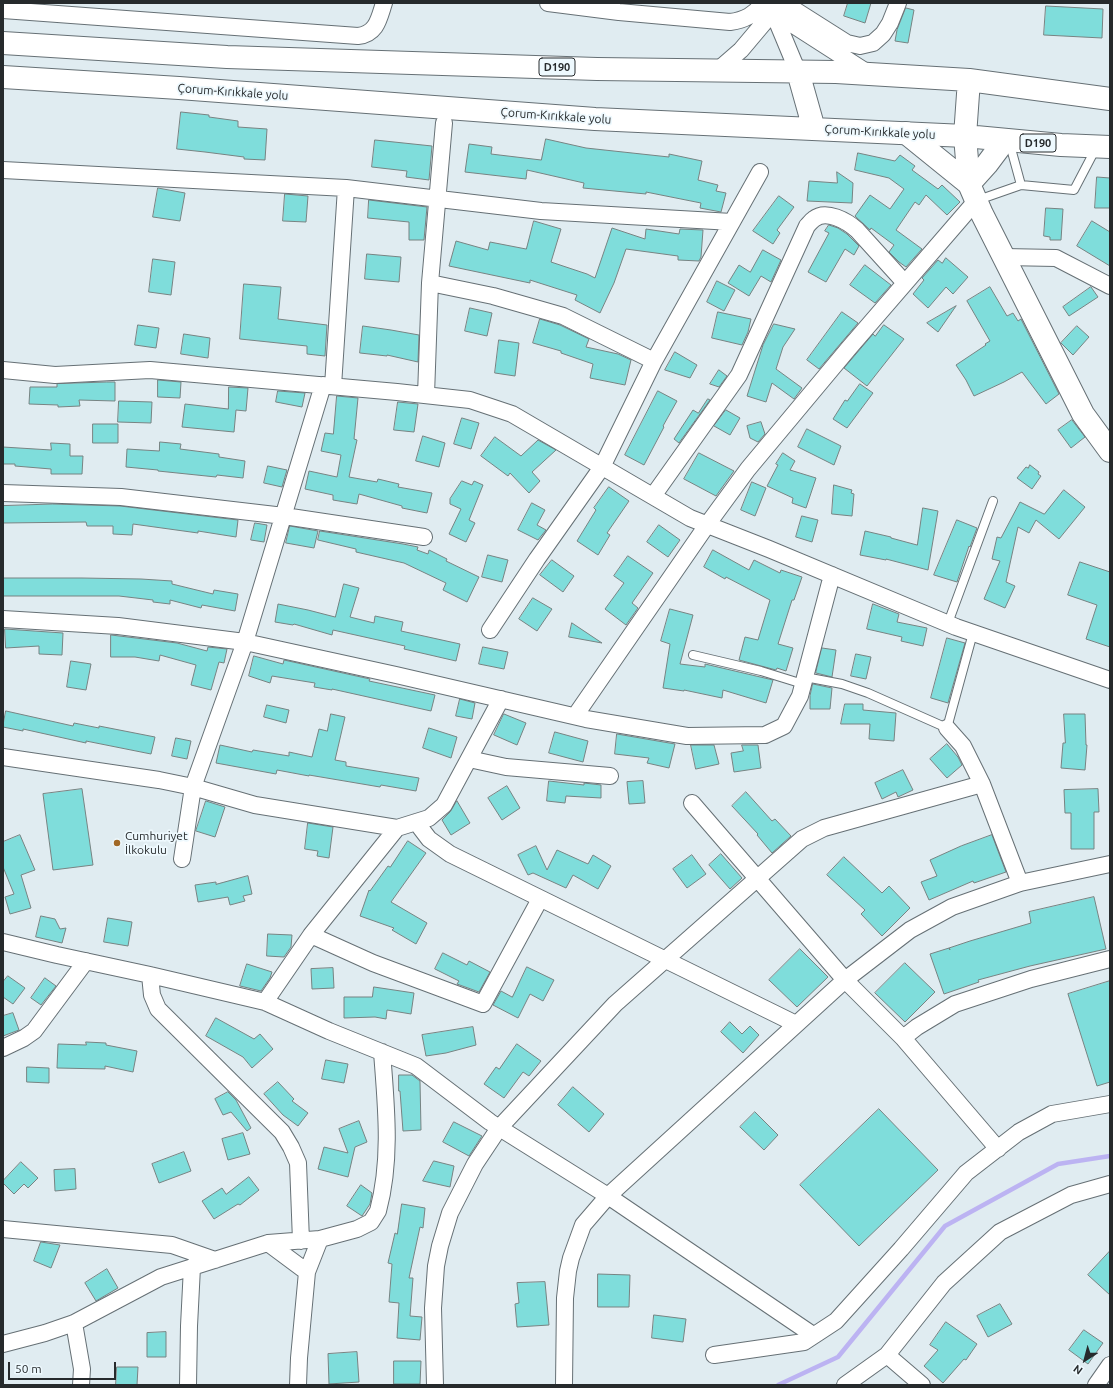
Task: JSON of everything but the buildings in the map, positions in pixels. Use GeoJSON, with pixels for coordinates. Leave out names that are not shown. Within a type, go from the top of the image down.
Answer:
{"type":"FeatureCollection","features":[{"type":"Feature","properties":{"kind":"main road","name":"D190"},"geometry":{"type":"LineString","coordinates":[[3,43],[227,57],[590,68],[869,74],[968,80],[1110,99]]}},
{"type":"Feature","properties":{"kind":"main road"},"geometry":{"type":"LineString","coordinates":[[798,72],[814,129]]}},
{"type":"Feature","properties":{"kind":"main road","name":"Çorum-Kırıkkale yolu"},"geometry":{"type":"LineString","coordinates":[[3,77],[179,88],[595,119],[965,136],[1061,145],[1103,147]]}},
{"type":"Feature","properties":{"kind":"main road"},"geometry":{"type":"LineString","coordinates":[[968,80],[965,136],[973,192],[1083,414],[1110,451]]}},
{"type":"Feature","properties":{"kind":"main road"},"geometry":{"type":"LineString","coordinates":[[906,133],[973,192]]}},
{"type":"Feature","properties":{"kind":"main road"},"geometry":{"type":"LineString","coordinates":[[973,192],[987,164],[1007,140]]}},
{"type":"Feature","properties":{"kind":"street"},"geometry":{"type":"LineString","coordinates":[[3,10],[358,36],[369,33],[376,27],[384,3]]}},
{"type":"Feature","properties":{"kind":"street"},"geometry":{"type":"LineString","coordinates":[[548,3],[621,8],[730,22],[745,19],[767,6],[785,8],[795,10],[847,43],[860,46],[873,43],[883,34],[890,23],[898,3]]}},
{"type":"Feature","properties":{"kind":"street"},"geometry":{"type":"LineString","coordinates":[[718,70],[742,50],[767,6]]}},
{"type":"Feature","properties":{"kind":"street"},"geometry":{"type":"LineString","coordinates":[[767,6],[798,72]]}},
{"type":"Feature","properties":{"kind":"street"},"geometry":{"type":"LineString","coordinates":[[767,6],[869,74]]}},
{"type":"Feature","properties":{"kind":"street"},"geometry":{"type":"LineString","coordinates":[[426,395],[430,283],[444,124]]}},
{"type":"Feature","properties":{"kind":"street"},"geometry":{"type":"LineString","coordinates":[[3,170],[346,188],[541,211],[732,222]]}},
{"type":"Feature","properties":{"kind":"street"},"geometry":{"type":"LineString","coordinates":[[490,630],[602,467],[654,361],[760,172]]}},
{"type":"Feature","properties":{"kind":"street"},"geometry":{"type":"LineString","coordinates":[[182,859],[193,787],[246,642],[284,516],[328,386],[346,188]]}},
{"type":"Feature","properties":{"kind":"street"},"geometry":{"type":"LineString","coordinates":[[575,716],[707,524],[748,469],[905,283],[973,192]]}},
{"type":"Feature","properties":{"kind":"street"},"geometry":{"type":"LineString","coordinates":[[653,496],[739,375],[807,226],[815,218],[827,216],[850,224],[905,283]]}},
{"type":"Feature","properties":{"kind":"street"},"geometry":{"type":"LineString","coordinates":[[1004,257],[1056,258],[1110,286]]}},
{"type":"Feature","properties":{"kind":"street"},"geometry":{"type":"LineString","coordinates":[[430,283],[493,296],[563,316],[654,361]]}},
{"type":"Feature","properties":{"kind":"street"},"geometry":{"type":"LineString","coordinates":[[3,370],[55,375],[150,370],[470,400],[512,414],[690,518],[948,623],[1110,680]]}},
{"type":"Feature","properties":{"kind":"street"},"geometry":{"type":"LineString","coordinates":[[3,493],[121,497],[284,516],[424,536]]}},
{"type":"Feature","properties":{"kind":"street"},"geometry":{"type":"LineString","coordinates":[[3,619],[118,626],[246,642],[575,716],[687,736],[765,735],[784,726],[800,696],[832,575]]}},
{"type":"Feature","properties":{"kind":"street"},"geometry":{"type":"LineString","coordinates":[[3,758],[159,780],[193,787],[255,805],[398,828],[429,818],[444,804],[501,699]]}},
{"type":"Feature","properties":{"kind":"street"},"geometry":{"type":"LineString","coordinates":[[946,728],[963,746],[982,784],[1020,883]]}},
{"type":"Feature","properties":{"kind":"street"},"geometry":{"type":"LineString","coordinates":[[469,759],[506,767],[610,776]]}},
{"type":"Feature","properties":{"kind":"street"},"geometry":{"type":"LineString","coordinates":[[435,1385],[433,1287],[440,1246],[450,1213],[457,1198],[475,1164],[500,1128],[615,1004],[802,839],[824,828],[982,784]]}},
{"type":"Feature","properties":{"kind":"street"},"geometry":{"type":"LineString","coordinates":[[692,803],[845,980],[903,1038],[998,1149]]}},
{"type":"Feature","properties":{"kind":"street"},"geometry":{"type":"LineString","coordinates":[[416,822],[429,839],[450,854],[796,1024]]}},
{"type":"Feature","properties":{"kind":"street"},"geometry":{"type":"LineString","coordinates":[[265,1002],[311,935],[398,828]]}},
{"type":"Feature","properties":{"kind":"street"},"geometry":{"type":"LineString","coordinates":[[564,1385],[565,1298],[569,1264],[576,1241],[584,1225],[608,1196],[845,980],[910,930],[952,907],[1020,883],[1110,864]]}},
{"type":"Feature","properties":{"kind":"street"},"geometry":{"type":"LineString","coordinates":[[311,935],[373,963],[483,1004],[540,899]]}},
{"type":"Feature","properties":{"kind":"street"},"geometry":{"type":"LineString","coordinates":[[3,942],[265,1002],[329,1031],[416,1066],[490,1122],[608,1196],[813,1335]]}},
{"type":"Feature","properties":{"kind":"street"},"geometry":{"type":"LineString","coordinates":[[903,1038],[917,1027],[955,1004],[1031,979],[1110,959]]}},
{"type":"Feature","properties":{"kind":"street"},"geometry":{"type":"LineString","coordinates":[[3,1048],[24,1038],[34,1031],[86,961]]}},
{"type":"Feature","properties":{"kind":"street"},"geometry":{"type":"LineString","coordinates":[[150,975],[152,995],[158,1009],[282,1132],[291,1147],[298,1163],[301,1240]]}},
{"type":"Feature","properties":{"kind":"street"},"geometry":{"type":"LineString","coordinates":[[3,1344],[45,1333],[74,1323],[161,1277],[268,1243],[320,1239],[362,1227],[371,1222],[378,1211],[387,1159],[387,1128],[382,1052]]}},
{"type":"Feature","properties":{"kind":"street"},"geometry":{"type":"LineString","coordinates":[[714,1355],[804,1342],[836,1321],[901,1249],[966,1173],[1019,1132],[1052,1114],[1110,1104]]}},
{"type":"Feature","properties":{"kind":"street"},"geometry":{"type":"LineString","coordinates":[[845,1385],[887,1355],[944,1283],[1000,1232],[1071,1195],[1110,1184]]}},
{"type":"Feature","properties":{"kind":"street"},"geometry":{"type":"LineString","coordinates":[[3,1229],[172,1245],[215,1260]]}},
{"type":"Feature","properties":{"kind":"street"},"geometry":{"type":"LineString","coordinates":[[298,1385],[298,1358],[307,1272],[320,1239]]}},
{"type":"Feature","properties":{"kind":"street"},"geometry":{"type":"LineString","coordinates":[[268,1243],[307,1272]]}},
{"type":"Feature","properties":{"kind":"street"},"geometry":{"type":"LineString","coordinates":[[188,1385],[192,1267]]}},
{"type":"Feature","properties":{"kind":"street"},"geometry":{"type":"LineString","coordinates":[[74,1323],[82,1369],[81,1385]]}},
{"type":"Feature","properties":{"kind":"street"},"geometry":{"type":"LineString","coordinates":[[887,1355],[922,1385]]}},
{"type":"Feature","properties":{"kind":"street"},"geometry":{"type":"LineString","coordinates":[[1096,1385],[1110,1365]]}},
{"type":"Feature","properties":{"kind":"lane"},"geometry":{"type":"LineString","coordinates":[[1007,140],[1021,185]]}},
{"type":"Feature","properties":{"kind":"lane"},"geometry":{"type":"LineString","coordinates":[[973,192],[1021,185],[1074,190],[1103,147]]}},
{"type":"Feature","properties":{"kind":"lane"},"geometry":{"type":"LineString","coordinates":[[948,623],[993,501]]}},
{"type":"Feature","properties":{"kind":"lane"},"geometry":{"type":"LineString","coordinates":[[693,655],[761,672],[804,680],[842,684],[868,693],[946,728],[973,632]]}},
{"type":"Feature","properties":{"kind":"waterway"},"geometry":{"type":"LineString","coordinates":[[778,1385],[838,1357],[945,1226],[1058,1164],[1110,1156]]}},
{"type":"Feature","properties":{"kind":"place","name":"Cumhuriyet İlkokulu"},"geometry":{"type":"Point","coordinates":[117,843]}}]}
